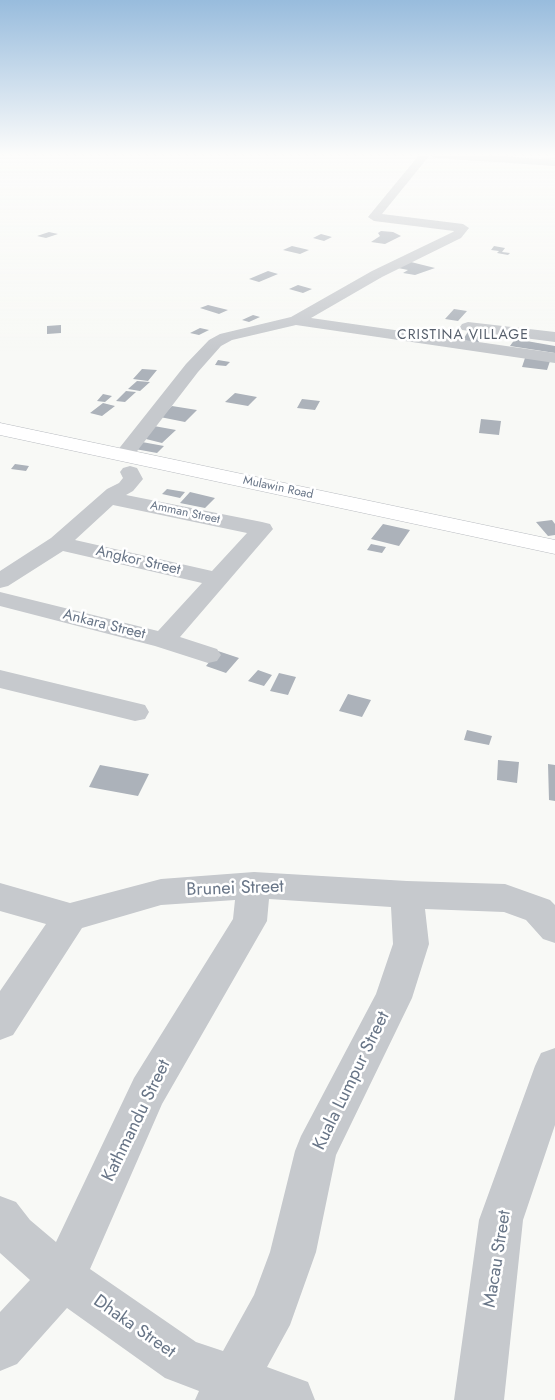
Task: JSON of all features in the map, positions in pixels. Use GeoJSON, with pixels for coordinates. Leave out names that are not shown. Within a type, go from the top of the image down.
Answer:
{"type":"FeatureCollection","features":[{"type":"Feature","properties":{"kind":"main road","name":"Mulawin Road"},"geometry":{"type":"LineString","coordinates":[[0,429],[131,461],[555,547]]}},
{"type":"Feature","properties":{"kind":"street"},"geometry":{"type":"LineString","coordinates":[[0,581],[59,543],[111,495],[126,487],[133,479],[131,461],[192,368],[215,343],[226,337],[296,320],[377,274],[457,235],[463,228],[401,220]]}},
{"type":"Feature","properties":{"kind":"street"},"geometry":{"type":"LineString","coordinates":[[322,306],[342,309]]}},
{"type":"Feature","properties":{"kind":"street"},"geometry":{"type":"LineString","coordinates":[[296,320],[555,358]]}},
{"type":"Feature","properties":{"kind":"street"},"geometry":{"type":"LineString","coordinates":[[457,325],[555,337]]}},
{"type":"Feature","properties":{"kind":"street"},"geometry":{"type":"LineString","coordinates":[[508,352],[514,333]]}},
{"type":"Feature","properties":{"kind":"street","name":"Amman Street"},"geometry":{"type":"LineString","coordinates":[[111,495],[262,529],[217,579]]}},
{"type":"Feature","properties":{"kind":"street","name":"Angkor Street"},"geometry":{"type":"LineString","coordinates":[[59,543],[217,579]]}},
{"type":"Feature","properties":{"kind":"street"},"geometry":{"type":"LineString","coordinates":[[164,640],[217,579]]}},
{"type":"Feature","properties":{"kind":"street","name":"Ankara Street"},"geometry":{"type":"LineString","coordinates":[[0,599],[164,640],[208,655]]}},
{"type":"Feature","properties":{"kind":"street"},"geometry":{"type":"LineString","coordinates":[[0,679],[135,712]]}},
{"type":"Feature","properties":{"kind":"street","name":"Brunei Street"},"geometry":{"type":"LineString","coordinates":[[70,917],[161,892],[254,885],[408,895],[505,898],[538,910],[555,929]]}},
{"type":"Feature","properties":{"kind":"street","name":"Kathmandu Street"},"geometry":{"type":"LineString","coordinates":[[0,1347],[63,1278],[148,1091],[250,921],[254,885]]}},
{"type":"Feature","properties":{"kind":"street","name":"Kuala Lumpur Street"},"geometry":{"type":"LineString","coordinates":[[228,1389],[273,1308],[293,1252],[316,1151],[392,998],[411,944],[408,895]]}},
{"type":"Feature","properties":{"kind":"street"},"geometry":{"type":"LineString","coordinates":[[0,897],[70,917],[0,1023]]}},
{"type":"Feature","properties":{"kind":"street","name":"Macau Street"},"geometry":{"type":"LineString","coordinates":[[479,1400],[501,1220],[555,1066]]}},
{"type":"Feature","properties":{"kind":"street","name":"Dhaka Street"},"geometry":{"type":"LineString","coordinates":[[0,1218],[14,1236],[63,1278],[182,1361],[228,1389],[290,1400]]}},
{"type":"Feature","properties":{"kind":"building"},"geometry":{"type":"Polygon","coordinates":[[[381,231],[393,232],[401,236],[385,244],[371,242],[380,236],[378,233],[381,231]]]}},
{"type":"Feature","properties":{"kind":"building"},"geometry":{"type":"Polygon","coordinates":[[[49,232],[58,234],[46,238],[37,236],[49,232]]]}},
{"type":"Feature","properties":{"kind":"building"},"geometry":{"type":"Polygon","coordinates":[[[321,234],[332,237],[324,241],[313,238],[321,234]]]}},
{"type":"Feature","properties":{"kind":"building"},"geometry":{"type":"Polygon","coordinates":[[[292,246],[309,250],[300,254],[283,250],[292,246]]]}},
{"type":"Feature","properties":{"kind":"building"},"geometry":{"type":"Polygon","coordinates":[[[494,246],[505,248],[502,252],[510,253],[508,255],[497,253],[499,251],[491,250],[494,246]]]}},
{"type":"Feature","properties":{"kind":"building"},"geometry":{"type":"Polygon","coordinates":[[[411,262],[435,268],[415,275],[403,273],[408,270],[398,268],[411,262]]]}},
{"type":"Feature","properties":{"kind":"building"},"geometry":{"type":"Polygon","coordinates":[[[268,271],[278,274],[259,282],[249,279],[268,271]]]}},
{"type":"Feature","properties":{"kind":"building"},"geometry":{"type":"Polygon","coordinates":[[[298,285],[312,289],[303,293],[289,289],[298,285]]]}},
{"type":"Feature","properties":{"kind":"building"},"geometry":{"type":"Polygon","coordinates":[[[208,305],[228,310],[219,314],[200,308],[208,305]]]}},
{"type":"Feature","properties":{"kind":"building"},"geometry":{"type":"Polygon","coordinates":[[[454,309],[467,311],[458,321],[445,319],[454,309]]]}},
{"type":"Feature","properties":{"kind":"building"},"geometry":{"type":"Polygon","coordinates":[[[253,315],[260,317],[249,322],[242,320],[253,315]]]}},
{"type":"Feature","properties":{"kind":"building"},"geometry":{"type":"Polygon","coordinates":[[[61,325],[61,333],[47,334],[47,326],[61,325]]]}},
{"type":"Feature","properties":{"kind":"building"},"geometry":{"type":"Polygon","coordinates":[[[200,328],[209,330],[199,335],[190,333],[200,328]]]}},
{"type":"Feature","properties":{"kind":"building"},"geometry":{"type":"Polygon","coordinates":[[[470,328],[485,330],[478,343],[463,340],[470,328]]]}},
{"type":"Feature","properties":{"kind":"building"},"geometry":{"type":"Polygon","coordinates":[[[515,339],[555,346],[555,353],[510,346],[515,339]]]}},
{"type":"Feature","properties":{"kind":"building"},"geometry":{"type":"Polygon","coordinates":[[[525,358],[550,361],[547,370],[522,367],[525,358]]]}},
{"type":"Feature","properties":{"kind":"building"},"geometry":{"type":"Polygon","coordinates":[[[218,360],[230,362],[226,366],[215,365],[218,360]]]}},
{"type":"Feature","properties":{"kind":"building"},"geometry":{"type":"Polygon","coordinates":[[[142,369],[157,370],[148,381],[133,379],[142,369]]]}},
{"type":"Feature","properties":{"kind":"building"},"geometry":{"type":"Polygon","coordinates":[[[137,381],[150,382],[140,391],[128,389],[137,381]]]}},
{"type":"Feature","properties":{"kind":"building"},"geometry":{"type":"Polygon","coordinates":[[[126,391],[136,392],[125,402],[116,401],[126,391]]]}},
{"type":"Feature","properties":{"kind":"building"},"geometry":{"type":"Polygon","coordinates":[[[235,393],[257,397],[248,406],[225,402],[235,393]]]}},
{"type":"Feature","properties":{"kind":"building"},"geometry":{"type":"Polygon","coordinates":[[[103,394],[112,396],[105,402],[97,401],[103,394]]]}},
{"type":"Feature","properties":{"kind":"building"},"geometry":{"type":"Polygon","coordinates":[[[302,399],[320,401],[315,410],[297,408],[302,399]]]}},
{"type":"Feature","properties":{"kind":"building"},"geometry":{"type":"Polygon","coordinates":[[[103,403],[115,406],[102,416],[90,413],[103,403]]]}},
{"type":"Feature","properties":{"kind":"building"},"geometry":{"type":"Polygon","coordinates":[[[172,406],[197,410],[185,422],[160,417],[172,406]]]}},
{"type":"Feature","properties":{"kind":"building"},"geometry":{"type":"Polygon","coordinates":[[[481,419],[501,421],[499,435],[479,433],[481,419]]]}},
{"type":"Feature","properties":{"kind":"building"},"geometry":{"type":"Polygon","coordinates":[[[154,426],[176,430],[162,443],[142,438],[154,426]]]}},
{"type":"Feature","properties":{"kind":"building"},"geometry":{"type":"Polygon","coordinates":[[[142,442],[164,446],[157,453],[135,449],[142,442]]]}},
{"type":"Feature","properties":{"kind":"building"},"geometry":{"type":"Polygon","coordinates":[[[15,464],[29,466],[26,471],[11,469],[15,464]]]}},
{"type":"Feature","properties":{"kind":"building"},"geometry":{"type":"Polygon","coordinates":[[[167,489],[185,492],[180,498],[162,494],[167,489]]]}},
{"type":"Feature","properties":{"kind":"building"},"geometry":{"type":"Polygon","coordinates":[[[190,492],[215,498],[205,508],[180,503],[190,492]]]}},
{"type":"Feature","properties":{"kind":"building"},"geometry":{"type":"Polygon","coordinates":[[[552,520],[555,524],[555,535],[548,536],[536,522],[552,520]]]}},
{"type":"Feature","properties":{"kind":"building"},"geometry":{"type":"Polygon","coordinates":[[[383,524],[410,530],[399,546],[371,539],[383,524]]]}},
{"type":"Feature","properties":{"kind":"building"},"geometry":{"type":"Polygon","coordinates":[[[371,544],[386,547],[382,553],[367,550],[371,544]]]}},
{"type":"Feature","properties":{"kind":"building"},"geometry":{"type":"Polygon","coordinates":[[[218,651],[239,658],[226,673],[206,666],[218,651]]]}},
{"type":"Feature","properties":{"kind":"building"},"geometry":{"type":"Polygon","coordinates":[[[258,670],[272,675],[264,686],[248,681],[258,670]]]}},
{"type":"Feature","properties":{"kind":"building"},"geometry":{"type":"Polygon","coordinates":[[[279,673],[296,677],[288,695],[270,691],[279,673]]]}},
{"type":"Feature","properties":{"kind":"building"},"geometry":{"type":"Polygon","coordinates":[[[348,694],[371,700],[362,717],[339,711],[348,694]]]}},
{"type":"Feature","properties":{"kind":"building"},"geometry":{"type":"Polygon","coordinates":[[[467,730],[492,736],[489,745],[464,740],[467,730]]]}},
{"type":"Feature","properties":{"kind":"building"},"geometry":{"type":"Polygon","coordinates":[[[498,760],[519,762],[517,783],[497,780],[498,760]]]}},
{"type":"Feature","properties":{"kind":"building"},"geometry":{"type":"Polygon","coordinates":[[[548,764],[555,765],[555,801],[549,800],[548,764]]]}},
{"type":"Feature","properties":{"kind":"building"},"geometry":{"type":"Polygon","coordinates":[[[100,765],[149,774],[138,796],[89,787],[100,765]]]}},
{"type":"Feature","properties":{"kind":"district","name":"CRISTINA VILLAGE"},"geometry":{"type":"Point","coordinates":[463,336]}}]}
